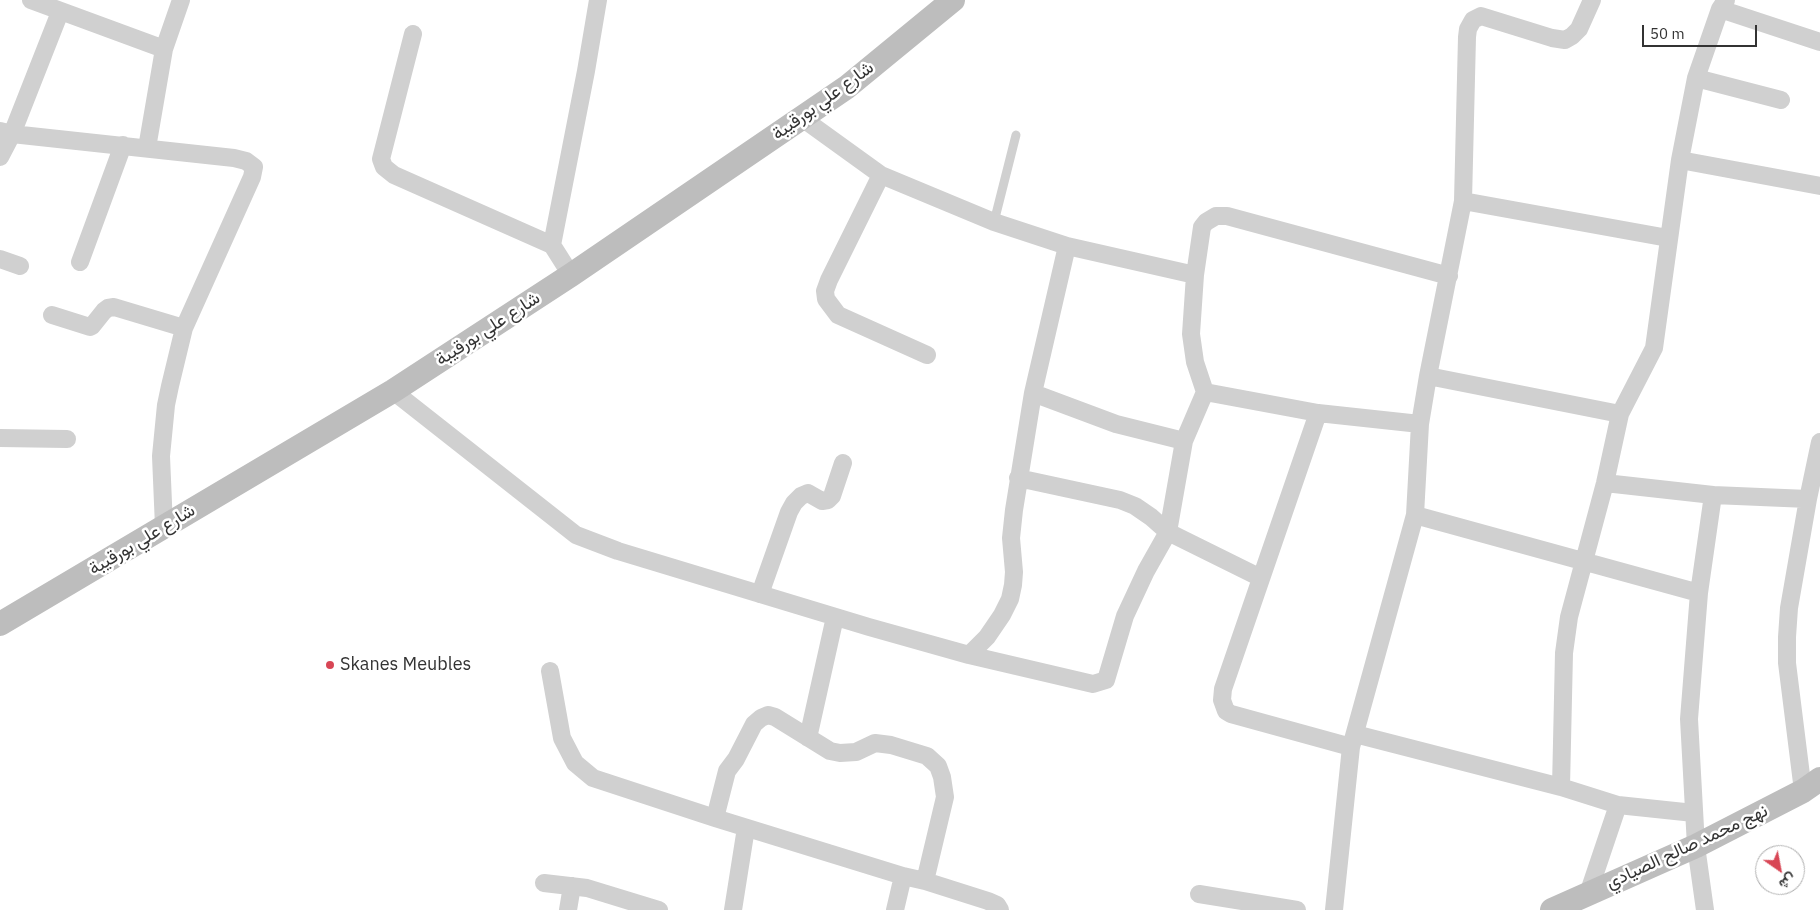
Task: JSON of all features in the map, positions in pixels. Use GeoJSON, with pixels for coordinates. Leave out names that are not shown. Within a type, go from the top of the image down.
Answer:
{"type":"FeatureCollection","features":[{"type":"Feature","properties":{"kind":"main road","name":"شارع علي بورقيبة"},"geometry":{"type":"LineString","coordinates":[[0,624],[393,391],[571,275],[847,87],[953,0]]}},
{"type":"Feature","properties":{"kind":"main road","name":"نهج محمد صالح الصيادي"},"geometry":{"type":"LineString","coordinates":[[1552,910],[1696,846],[1812,785]]}},
{"type":"Feature","properties":{"kind":"street"},"geometry":{"type":"LineString","coordinates":[[31,0],[164,49]]}},
{"type":"Feature","properties":{"kind":"street"},"geometry":{"type":"LineString","coordinates":[[147,148],[164,49],[181,0]]}},
{"type":"Feature","properties":{"kind":"street"},"geometry":{"type":"LineString","coordinates":[[552,245],[598,0]]}},
{"type":"Feature","properties":{"kind":"street"},"geometry":{"type":"LineString","coordinates":[[1478,9],[1481,16],[1564,40],[1572,36],[1579,29],[1592,0]]}},
{"type":"Feature","properties":{"kind":"street"},"geometry":{"type":"LineString","coordinates":[[1561,787],[1564,654],[1569,617],[1605,483],[1620,414],[1654,348],[1680,160],[1696,78],[1723,5],[1820,42]]}},
{"type":"Feature","properties":{"kind":"street"},"geometry":{"type":"LineString","coordinates":[[1334,910],[1353,741],[1415,515],[1420,424],[1463,201],[1467,37],[1470,24],[1478,9]]}},
{"type":"Feature","properties":{"kind":"street"},"geometry":{"type":"LineString","coordinates":[[0,157],[6,132],[60,12]]}},
{"type":"Feature","properties":{"kind":"street"},"geometry":{"type":"LineString","coordinates":[[413,34],[381,159],[384,167],[394,175],[552,245],[571,275]]}},
{"type":"Feature","properties":{"kind":"street"},"geometry":{"type":"LineString","coordinates":[[1696,78],[1780,100]]}},
{"type":"Feature","properties":{"kind":"street"},"geometry":{"type":"LineString","coordinates":[[802,118],[881,175],[994,222],[1067,246],[1195,275]]}},
{"type":"Feature","properties":{"kind":"street"},"geometry":{"type":"LineString","coordinates":[[6,132],[234,158],[254,167],[252,177],[184,328],[170,386],[164,423],[161,465],[164,527]]}},
{"type":"Feature","properties":{"kind":"street"},"geometry":{"type":"LineString","coordinates":[[80,262],[123,145]]}},
{"type":"Feature","properties":{"kind":"street"},"geometry":{"type":"LineString","coordinates":[[1680,160],[1820,186]]}},
{"type":"Feature","properties":{"kind":"street"},"geometry":{"type":"LineString","coordinates":[[881,175],[829,280],[825,291],[826,299],[838,315],[927,355]]}},
{"type":"Feature","properties":{"kind":"street"},"geometry":{"type":"LineString","coordinates":[[1463,201],[1668,238]]}},
{"type":"Feature","properties":{"kind":"street"},"geometry":{"type":"LineString","coordinates":[[393,391],[576,535],[618,551],[835,618],[969,655],[1093,684],[1106,680],[1125,616],[1146,571],[1168,532],[1184,441],[1206,392],[1195,362],[1191,334],[1195,275],[1202,227],[1206,222],[1219,215],[1232,217],[1449,276]]}},
{"type":"Feature","properties":{"kind":"street"},"geometry":{"type":"LineString","coordinates":[[969,655],[987,637],[1010,599],[1014,572],[1011,538],[1018,478],[1033,393],[1067,246]]}},
{"type":"Feature","properties":{"kind":"street"},"geometry":{"type":"LineString","coordinates":[[0,260],[20,266]]}},
{"type":"Feature","properties":{"kind":"street"},"geometry":{"type":"LineString","coordinates":[[52,315],[90,327],[104,311],[114,307],[184,328]]}},
{"type":"Feature","properties":{"kind":"street"},"geometry":{"type":"LineString","coordinates":[[1428,376],[1620,414]]}},
{"type":"Feature","properties":{"kind":"street"},"geometry":{"type":"LineString","coordinates":[[1206,392],[1318,413],[1420,424]]}},
{"type":"Feature","properties":{"kind":"street"},"geometry":{"type":"LineString","coordinates":[[1033,393],[1116,424],[1184,441]]}},
{"type":"Feature","properties":{"kind":"street"},"geometry":{"type":"LineString","coordinates":[[1318,413],[1223,689],[1222,700],[1226,711],[1231,714],[1561,787],[1618,805],[1694,813]]}},
{"type":"Feature","properties":{"kind":"street"},"geometry":{"type":"LineString","coordinates":[[0,438],[67,438]]}},
{"type":"Feature","properties":{"kind":"street"},"geometry":{"type":"LineString","coordinates":[[1812,785],[1787,663],[1787,637],[1789,608],[1808,498],[1820,442]]}},
{"type":"Feature","properties":{"kind":"street"},"geometry":{"type":"LineString","coordinates":[[760,594],[789,512],[794,503],[801,496],[808,493],[822,500],[828,500],[832,496],[843,463]]}},
{"type":"Feature","properties":{"kind":"street"},"geometry":{"type":"LineString","coordinates":[[1018,478],[1120,500],[1135,506],[1168,532],[1260,578]]}},
{"type":"Feature","properties":{"kind":"street"},"geometry":{"type":"LineString","coordinates":[[1605,483],[1713,494],[1808,498]]}},
{"type":"Feature","properties":{"kind":"street"},"geometry":{"type":"LineString","coordinates":[[1705,910],[1696,846],[1688,719],[1699,593],[1713,494]]}},
{"type":"Feature","properties":{"kind":"street"},"geometry":{"type":"LineString","coordinates":[[1415,515],[1699,593]]}},
{"type":"Feature","properties":{"kind":"street"},"geometry":{"type":"LineString","coordinates":[[808,738],[835,618]]}},
{"type":"Feature","properties":{"kind":"street"},"geometry":{"type":"LineString","coordinates":[[550,672],[562,738],[567,750],[582,770],[593,778],[746,828],[988,901],[997,905],[1000,910]]}},
{"type":"Feature","properties":{"kind":"street"},"geometry":{"type":"LineString","coordinates":[[714,818],[725,776],[754,724],[768,715],[775,716],[830,751],[840,753],[856,752],[875,743],[885,744],[926,756],[938,766],[945,797],[925,881]]}},
{"type":"Feature","properties":{"kind":"street"},"geometry":{"type":"LineString","coordinates":[[1588,894],[1618,805]]}},
{"type":"Feature","properties":{"kind":"street"},"geometry":{"type":"LineString","coordinates":[[732,910],[746,828]]}},
{"type":"Feature","properties":{"kind":"street"},"geometry":{"type":"LineString","coordinates":[[895,910],[903,876]]}},
{"type":"Feature","properties":{"kind":"street"},"geometry":{"type":"LineString","coordinates":[[544,883],[587,888],[659,910]]}},
{"type":"Feature","properties":{"kind":"street"},"geometry":{"type":"LineString","coordinates":[[568,910],[572,886]]}},
{"type":"Feature","properties":{"kind":"street"},"geometry":{"type":"LineString","coordinates":[[1199,894],[1297,910]]}},
{"type":"Feature","properties":{"kind":"lane"},"geometry":{"type":"LineString","coordinates":[[994,222],[1016,135]]}},
{"type":"Feature","properties":{"kind":"place","name":"Skanes Meubles"},"geometry":{"type":"Point","coordinates":[330,665]}}]}
